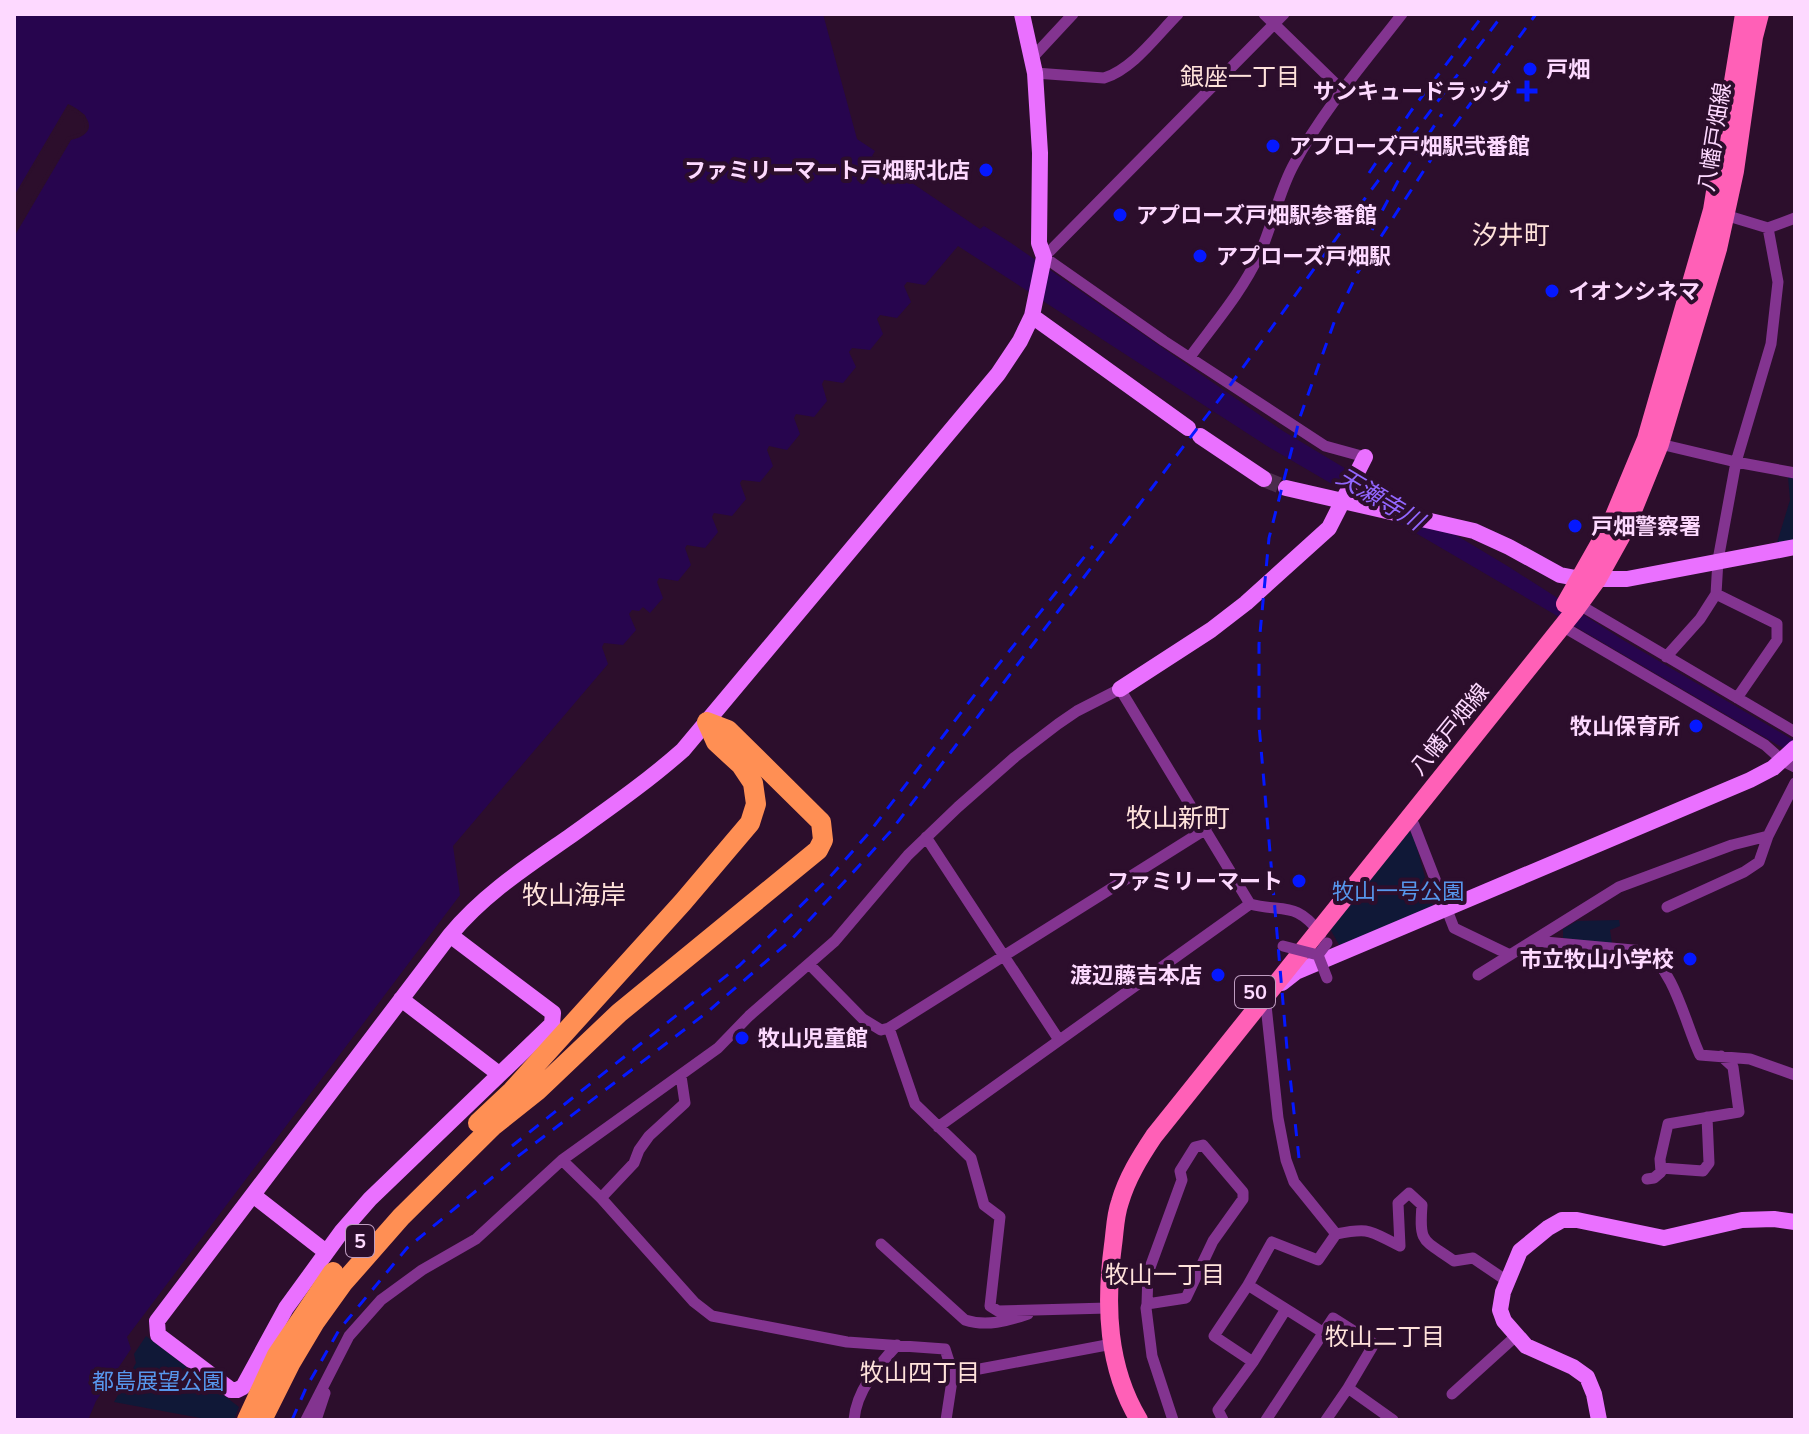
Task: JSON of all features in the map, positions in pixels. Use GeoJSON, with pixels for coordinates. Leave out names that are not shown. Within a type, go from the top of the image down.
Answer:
{"type":"FeatureCollection","features":[{"type":"Feature","properties":{"kind":"highway","name":"5"},"geometry":{"type":"LineString","coordinates":[[247,1420],[277,1355],[332,1274],[386,1213],[512,1091],[750,823],[756,804],[753,783],[741,765],[716,742],[707,722]]}},
{"type":"Feature","properties":{"kind":"highway","name":"5"},"geometry":{"type":"LineString","coordinates":[[262,1420],[290,1364],[343,1283],[401,1217],[493,1126],[537,1091],[619,1013],[811,857],[823,840],[821,822],[811,811],[728,730],[707,722]]}},
{"type":"Feature","properties":{"kind":"main road","name":"八幡戸畑線"},"geometry":{"type":"LineString","coordinates":[[1589,580],[1646,439],[1694,274],[1721,166],[1744,14]]}},
{"type":"Feature","properties":{"kind":"main road","name":"八幡戸畑線"},"geometry":{"type":"LineString","coordinates":[[1128,1420],[1108,1376],[1101,1268],[1110,1201],[1127,1160],[1147,1128],[1324,938],[1567,614],[1626,528],[1660,444],[1718,249],[1735,171],[1760,14]]}},
{"type":"Feature","properties":{"kind":"main road","name":"八幡戸畑線"},"geometry":{"type":"LineString","coordinates":[[1103,1308],[1119,1204],[1134,1166],[1154,1136],[1265,996],[1324,938],[1409,817],[1567,614]]}},
{"type":"Feature","properties":{"kind":"main road","name":"八幡戸畑線"},"geometry":{"type":"LineString","coordinates":[[1108,1345],[1139,1420]]}},
{"type":"Feature","properties":{"kind":"street"},"geometry":{"type":"LineString","coordinates":[[450,935],[553,1013],[552,1024],[370,1199],[326,1252],[286,1308],[248,1380],[237,1390],[231,1390],[158,1335],[155,1328],[157,1321],[450,935],[502,883],[657,773],[683,750],[998,374],[1020,341],[1032,316],[1044,257],[1039,243],[1040,153],[1034,65],[1022,14]]}},
{"type":"Feature","properties":{"kind":"street"},"geometry":{"type":"LineString","coordinates":[[1034,65],[1073,14]]}},
{"type":"Feature","properties":{"kind":"street"},"geometry":{"type":"LineString","coordinates":[[1034,65],[1104,78],[1113,75],[1139,54],[1178,14]]}},
{"type":"Feature","properties":{"kind":"street"},"geometry":{"type":"LineString","coordinates":[[1264,14],[1343,91]]}},
{"type":"Feature","properties":{"kind":"street"},"geometry":{"type":"LineString","coordinates":[[1044,257],[1284,14]]}},
{"type":"Feature","properties":{"kind":"street"},"geometry":{"type":"LineString","coordinates":[[1190,357],[1246,280],[1267,239],[1277,201],[1295,163],[1343,91],[1402,14]]}},
{"type":"Feature","properties":{"kind":"street"},"geometry":{"type":"LineString","coordinates":[[1725,215],[1768,228],[1795,218]]}},
{"type":"Feature","properties":{"kind":"street"},"geometry":{"type":"LineString","coordinates":[[1666,657],[1700,619],[1716,594],[1718,560],[1736,462],[1771,344],[1778,282],[1768,228]]}},
{"type":"Feature","properties":{"kind":"street"},"geometry":{"type":"LineString","coordinates":[[306,1420],[336,1358],[363,1318],[381,1300],[422,1270],[476,1239],[562,1160],[718,1048],[749,1016],[835,941],[926,837],[1015,757],[1058,724],[1120,689],[1211,630],[1246,603],[1329,528],[1362,464],[1325,446],[1044,257]]}},
{"type":"Feature","properties":{"kind":"street"},"geometry":{"type":"LineString","coordinates":[[1032,316],[1264,479]]}},
{"type":"Feature","properties":{"kind":"street"},"geometry":{"type":"LineString","coordinates":[[1660,444],[1795,473]]}},
{"type":"Feature","properties":{"kind":"street"},"geometry":{"type":"LineString","coordinates":[[1286,488],[1344,498],[1451,526],[1490,538],[1560,575],[1589,580],[1627,579],[1795,547]]}},
{"type":"Feature","properties":{"kind":"street"},"geometry":{"type":"LineString","coordinates":[[1716,594],[1777,624],[1777,640],[1737,698]]}},
{"type":"Feature","properties":{"kind":"street"},"geometry":{"type":"LineString","coordinates":[[1567,614],[1666,657],[1795,732]]}},
{"type":"Feature","properties":{"kind":"street"},"geometry":{"type":"LineString","coordinates":[[1567,614],[1765,745],[1790,758]]}},
{"type":"Feature","properties":{"kind":"street"},"geometry":{"type":"LineString","coordinates":[[1120,689],[1250,904]]}},
{"type":"Feature","properties":{"kind":"street"},"geometry":{"type":"LineString","coordinates":[[1336,1234],[1294,1182],[1286,1160],[1278,1118],[1265,996],[1296,972],[1324,938],[1446,911],[1750,780],[1790,758]]}},
{"type":"Feature","properties":{"kind":"street"},"geometry":{"type":"LineString","coordinates":[[1667,907],[1759,862],[1768,836],[1795,783]]}},
{"type":"Feature","properties":{"kind":"street"},"geometry":{"type":"LineString","coordinates":[[1409,817],[1454,928],[1510,955]]}},
{"type":"Feature","properties":{"kind":"street"},"geometry":{"type":"LineString","coordinates":[[810,965],[863,1019],[881,1030],[889,1028],[1206,829]]}},
{"type":"Feature","properties":{"kind":"street"},"geometry":{"type":"LineString","coordinates":[[1478,975],[1619,887],[1732,845],[1768,836]]}},
{"type":"Feature","properties":{"kind":"street"},"geometry":{"type":"LineString","coordinates":[[926,837],[1059,1040]]}},
{"type":"Feature","properties":{"kind":"street"},"geometry":{"type":"LineString","coordinates":[[938,1127],[1250,904],[1295,910],[1324,938]]}},
{"type":"Feature","properties":{"kind":"street"},"geometry":{"type":"LineString","coordinates":[[1324,938],[1318,955],[1327,978]]}},
{"type":"Feature","properties":{"kind":"street"},"geometry":{"type":"LineString","coordinates":[[1534,941],[1644,951],[1655,957],[1678,1000],[1700,1055],[1750,1059],[1793,1077],[1795,1075]]}},
{"type":"Feature","properties":{"kind":"street"},"geometry":{"type":"LineString","coordinates":[[1283,946],[1318,955]]}},
{"type":"Feature","properties":{"kind":"street"},"geometry":{"type":"LineString","coordinates":[[401,999],[499,1074]]}},
{"type":"Feature","properties":{"kind":"street"},"geometry":{"type":"LineString","coordinates":[[889,1028],[915,1104],[971,1158],[984,1205],[1000,1217],[990,1306],[998,1311],[1037,1312],[1103,1308]]}},
{"type":"Feature","properties":{"kind":"street"},"geometry":{"type":"LineString","coordinates":[[1647,1179],[1654,1178],[1661,1168],[1668,1124],[1739,1112],[1733,1067],[1720,1056]]}},
{"type":"Feature","properties":{"kind":"street"},"geometry":{"type":"LineString","coordinates":[[601,1198],[634,1163],[649,1136],[685,1103],[681,1076]]}},
{"type":"Feature","properties":{"kind":"street"},"geometry":{"type":"LineString","coordinates":[[1661,1168],[1703,1171],[1709,1163],[1707,1117]]}},
{"type":"Feature","properties":{"kind":"street"},"geometry":{"type":"LineString","coordinates":[[1147,1304],[1186,1298],[1213,1241],[1243,1199],[1243,1192],[1203,1145],[1195,1147],[1180,1171],[1182,1180],[1148,1273],[1147,1304],[1152,1356],[1173,1420]]}},
{"type":"Feature","properties":{"kind":"street"},"geometry":{"type":"LineString","coordinates":[[562,1160],[601,1198],[694,1302],[712,1316],[847,1342],[945,1349],[953,1374],[946,1420]]}},
{"type":"Feature","properties":{"kind":"street"},"geometry":{"type":"LineString","coordinates":[[1253,1362],[1214,1336],[1272,1242],[1318,1260],[1336,1234],[1371,1230],[1400,1246],[1398,1203],[1409,1193],[1422,1205],[1420,1232],[1423,1240],[1454,1261],[1473,1258],[1507,1281]]}},
{"type":"Feature","properties":{"kind":"street"},"geometry":{"type":"LineString","coordinates":[[253,1195],[326,1252]]}},
{"type":"Feature","properties":{"kind":"street"},"geometry":{"type":"LineString","coordinates":[[1599,1420],[1587,1377],[1573,1367],[1526,1346],[1504,1321],[1500,1310],[1507,1281],[1520,1251],[1562,1220],[1641,1228],[1664,1238],[1742,1220],[1795,1222]]}},
{"type":"Feature","properties":{"kind":"street"},"geometry":{"type":"LineString","coordinates":[[881,1244],[965,1320],[977,1324],[1011,1320],[1037,1312]]}},
{"type":"Feature","properties":{"kind":"street"},"geometry":{"type":"LineString","coordinates":[[1248,1285],[1324,1333]]}},
{"type":"Feature","properties":{"kind":"street"},"geometry":{"type":"LineString","coordinates":[[1223,1420],[1218,1410],[1286,1309]]}},
{"type":"Feature","properties":{"kind":"street"},"geometry":{"type":"LineString","coordinates":[[1266,1420],[1333,1318],[1374,1344],[1326,1420]]}},
{"type":"Feature","properties":{"kind":"street"},"geometry":{"type":"LineString","coordinates":[[1452,1394],[1516,1336]]}},
{"type":"Feature","properties":{"kind":"street"},"geometry":{"type":"LineString","coordinates":[[854,1420],[855,1410],[874,1369],[897,1345]]}},
{"type":"Feature","properties":{"kind":"street"},"geometry":{"type":"LineString","coordinates":[[953,1374],[1108,1345]]}},
{"type":"Feature","properties":{"kind":"street"},"geometry":{"type":"LineString","coordinates":[[316,1420],[336,1358]]}},
{"type":"Feature","properties":{"kind":"street"},"geometry":{"type":"LineString","coordinates":[[1348,1388],[1393,1420]]}},
{"type":"Feature","properties":{"kind":"green space"},"geometry":{"type":"Polygon","coordinates":[[[1788,477],[1795,479],[1795,543],[1776,546],[1790,500],[1788,477]]]}},
{"type":"Feature","properties":{"kind":"green space","name":"牧山一号公園"},"geometry":{"type":"Polygon","coordinates":[[[1408,827],[1415,841],[1434,909],[1342,950],[1329,927],[1408,827]]]}},
{"type":"Feature","properties":{"kind":"green space"},"geometry":{"type":"Polygon","coordinates":[[[1619,920],[1620,926],[1610,930],[1612,944],[1563,938],[1563,929],[1577,921],[1619,920]]]}},
{"type":"Feature","properties":{"kind":"green space","name":"都島展望公園"},"geometry":{"type":"Polygon","coordinates":[[[146,1336],[239,1407],[234,1420],[211,1420],[114,1402],[136,1363],[134,1354],[146,1336]]]}},
{"type":"Feature","properties":{"kind":"water","name":"天瀬寺川"},"geometry":{"type":"Polygon","coordinates":[[[14,14],[823,14],[857,139],[875,151],[872,156],[980,229],[984,226],[1011,243],[1283,431],[1509,567],[1623,640],[1795,741],[1795,755],[1267,446],[958,246],[925,285],[907,282],[904,286],[911,302],[897,318],[880,315],[877,319],[883,334],[870,350],[852,348],[849,352],[856,367],[843,383],[824,380],[822,384],[827,401],[814,417],[796,414],[794,418],[800,434],[787,450],[769,446],[767,450],[773,466],[760,482],[742,480],[740,483],[746,499],[732,516],[714,513],[712,517],[718,532],[705,548],[687,545],[685,548],[691,565],[678,581],[659,578],[657,582],[663,598],[650,613],[643,607],[639,611],[632,610],[629,614],[636,630],[623,645],[604,643],[602,647],[608,664],[453,846],[460,895],[127,1337],[131,1349],[96,1401],[88,1420],[14,1420],[14,237],[71,140],[86,133],[89,123],[82,112],[68,104],[14,196],[14,14]]]}},
{"type":"Feature","properties":{"kind":"pier"},"geometry":{"type":"Polygon","coordinates":[[[69,105],[85,115],[88,128],[81,136],[70,139],[14,235],[14,229],[67,137],[80,133],[85,127],[83,117],[70,109],[14,200],[69,105]]]}},
{"type":"Feature","properties":{"kind":"tunnel"},"geometry":{"type":"LineString","coordinates":[[1264,479],[1286,488]]}},
{"type":"Feature","properties":{"kind":"railway"},"geometry":{"type":"LineString","coordinates":[[1369,173],[1484,14]]}},
{"type":"Feature","properties":{"kind":"railway"},"geometry":{"type":"LineString","coordinates":[[292,1420],[306,1388],[339,1330],[407,1248],[517,1157],[705,1014],[791,940],[890,832],[1231,384],[1503,14]]}},
{"type":"Feature","properties":{"kind":"railway"},"geometry":{"type":"LineString","coordinates":[[1299,1158],[1259,725],[1259,644],[1269,538],[1300,417],[1336,317],[1358,272],[1443,141],[1536,14]]}},
{"type":"Feature","properties":{"kind":"railway"},"geometry":{"type":"LineString","coordinates":[[1372,230],[1398,181],[1442,114]]}},
{"type":"Feature","properties":{"kind":"railway"},"geometry":{"type":"LineString","coordinates":[[512,1146],[740,965],[828,879],[868,834],[1093,546]]}},
{"type":"Feature","properties":{"kind":"place","name":"戸畑"},"geometry":{"type":"Point","coordinates":[1530,69]}},
{"type":"Feature","properties":{"kind":"place","name":"サンキュードラッグ"},"geometry":{"type":"Point","coordinates":[1527,91]}},
{"type":"Feature","properties":{"kind":"place","name":"アプローズ戸畑駅弐番館"},"geometry":{"type":"Point","coordinates":[1273,146]}},
{"type":"Feature","properties":{"kind":"place","name":"ファミリーマート戸畑駅北店"},"geometry":{"type":"Point","coordinates":[986,170]}},
{"type":"Feature","properties":{"kind":"place","name":"アプローズ戸畑駅参番館"},"geometry":{"type":"Point","coordinates":[1120,215]}},
{"type":"Feature","properties":{"kind":"place","name":"アプローズ戸畑駅"},"geometry":{"type":"Point","coordinates":[1200,256]}},
{"type":"Feature","properties":{"kind":"place","name":"イオンシネマ"},"geometry":{"type":"Point","coordinates":[1552,291]}},
{"type":"Feature","properties":{"kind":"place","name":"戸畑警察署"},"geometry":{"type":"Point","coordinates":[1575,526]}},
{"type":"Feature","properties":{"kind":"place","name":"牧山保育所"},"geometry":{"type":"Point","coordinates":[1696,726]}},
{"type":"Feature","properties":{"kind":"place","name":"ファミリーマート"},"geometry":{"type":"Point","coordinates":[1299,881]}},
{"type":"Feature","properties":{"kind":"place","name":"市立牧山小学校"},"geometry":{"type":"Point","coordinates":[1690,959]}},
{"type":"Feature","properties":{"kind":"place","name":"渡辺藤吉本店"},"geometry":{"type":"Point","coordinates":[1218,975]}},
{"type":"Feature","properties":{"kind":"place","name":"牧山児童館"},"geometry":{"type":"Point","coordinates":[742,1038]}},
{"type":"Feature","properties":{"kind":"district","name":"銀座一丁目"},"geometry":{"type":"Point","coordinates":[1240,77]}},
{"type":"Feature","properties":{"kind":"district","name":"汐井町"},"geometry":{"type":"Point","coordinates":[1511,235]}},
{"type":"Feature","properties":{"kind":"district","name":"牧山新町"},"geometry":{"type":"Point","coordinates":[1178,818]}},
{"type":"Feature","properties":{"kind":"district","name":"牧山海岸"},"geometry":{"type":"Point","coordinates":[574,895]}},
{"type":"Feature","properties":{"kind":"district","name":"牧山一丁目"},"geometry":{"type":"Point","coordinates":[1165,1275]}},
{"type":"Feature","properties":{"kind":"district","name":"牧山二丁目"},"geometry":{"type":"Point","coordinates":[1385,1337]}},
{"type":"Feature","properties":{"kind":"district","name":"牧山四丁目"},"geometry":{"type":"Point","coordinates":[920,1373]}}]}
